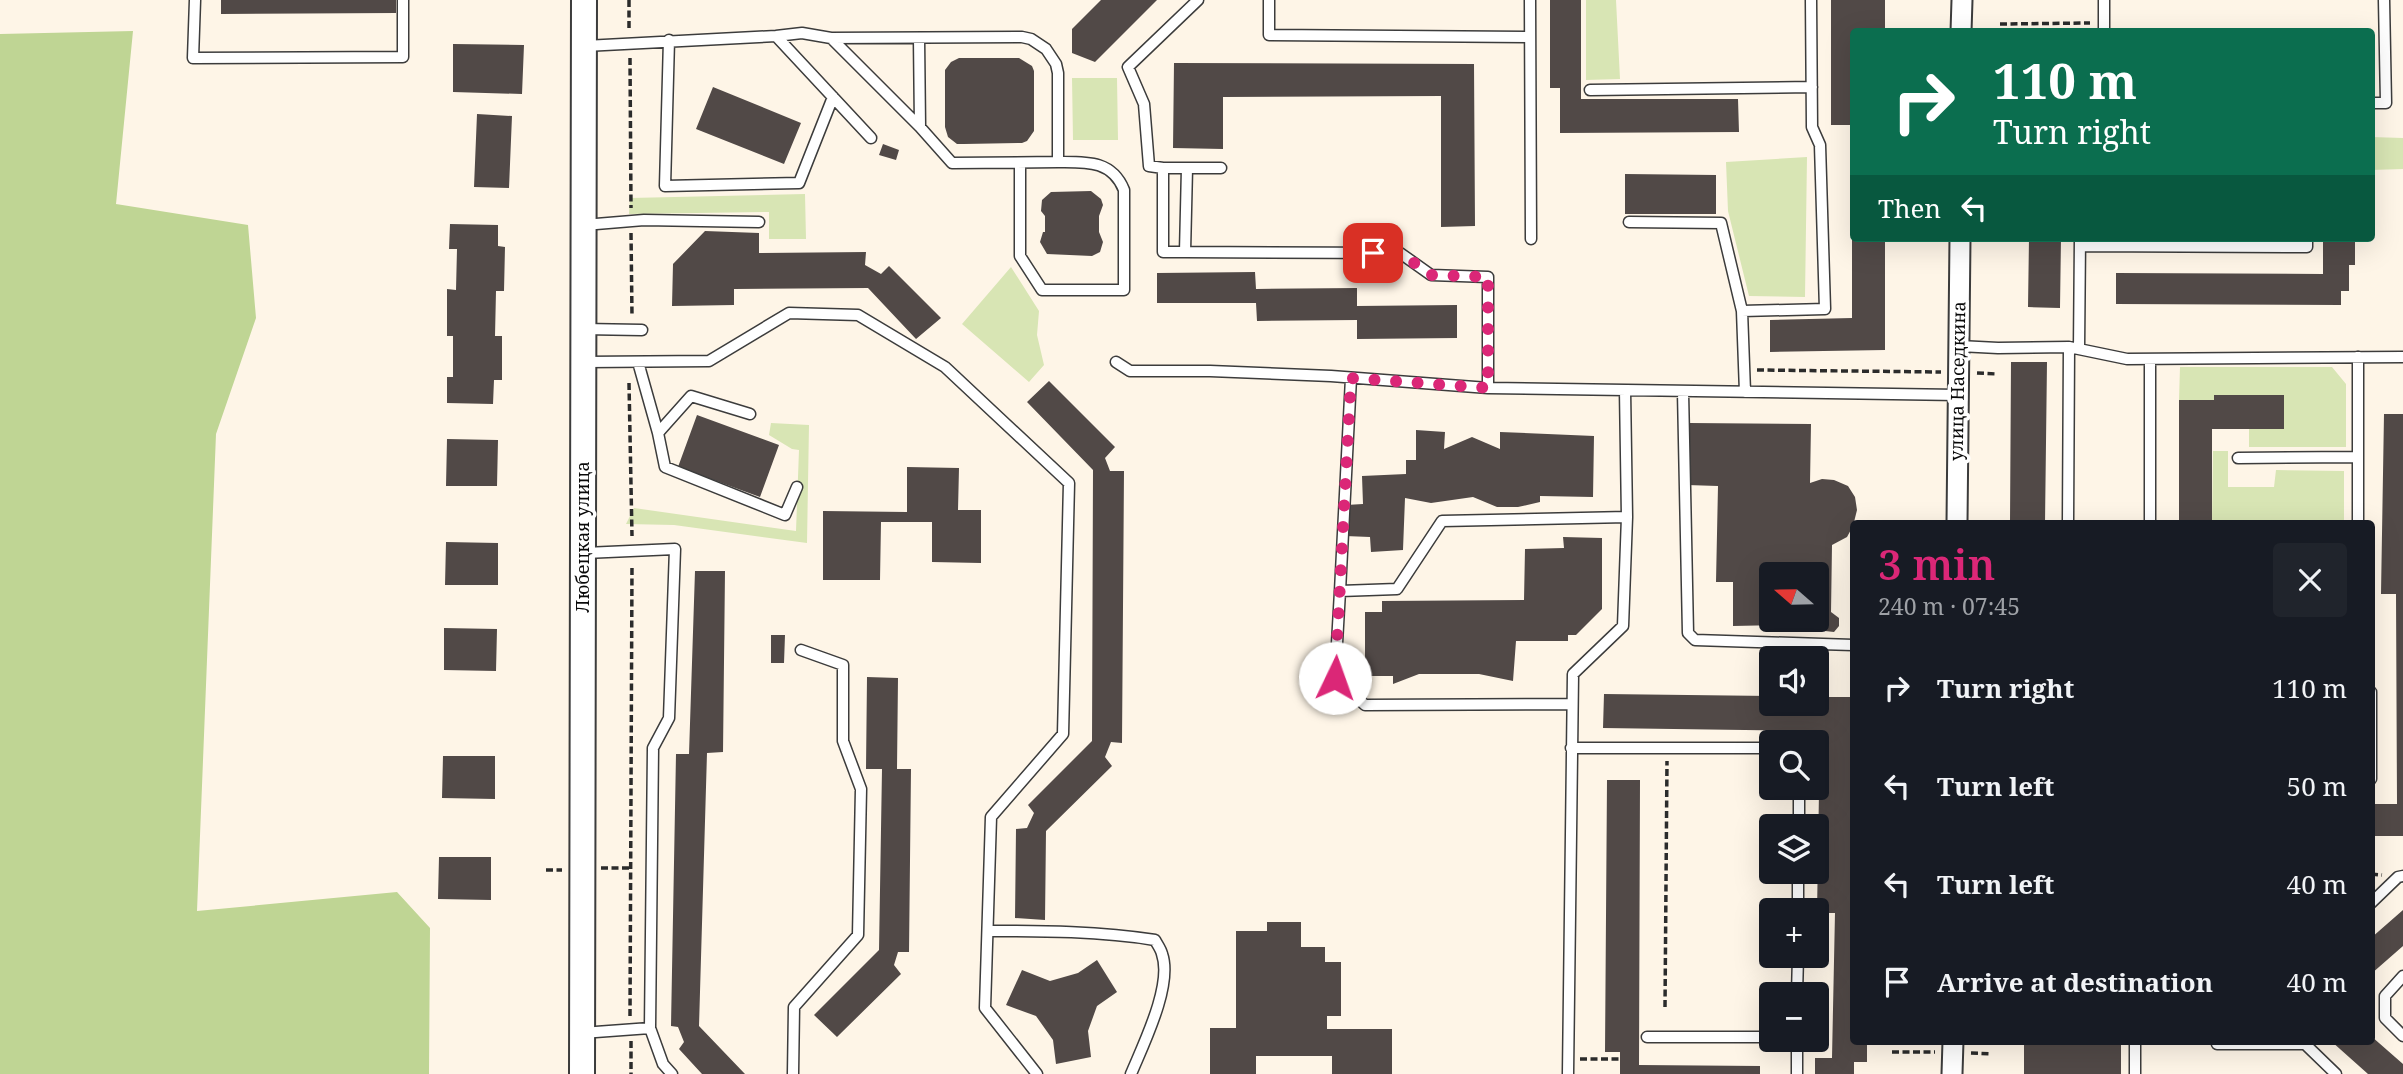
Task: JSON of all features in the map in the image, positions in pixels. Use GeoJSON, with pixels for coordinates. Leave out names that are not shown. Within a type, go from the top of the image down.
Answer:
{"type":"FeatureCollection","features":[{"type":"Feature","properties":{"kind":"street","name":"Любецкая улица"},"geometry":{"type":"LineString","coordinates":[[582,1074],[584,0]]}},
{"type":"Feature","properties":{"kind":"street"},"geometry":{"type":"LineString","coordinates":[[1962,0],[1962,28]]}},
{"type":"Feature","properties":{"kind":"street","name":"улица Наседкина"},"geometry":{"type":"LineString","coordinates":[[1957,520],[1960,242]]}},
{"type":"Feature","properties":{"kind":"street"},"geometry":{"type":"LineString","coordinates":[[1952,1074],[1953,1045]]}},
{"type":"Feature","properties":{"kind":"lane"},"geometry":{"type":"LineString","coordinates":[[195,0],[193,58],[403,57],[402,0]]}},
{"type":"Feature","properties":{"kind":"lane"},"geometry":{"type":"LineString","coordinates":[[1198,0],[1128,67],[1144,104],[1149,166],[1222,168]]}},
{"type":"Feature","properties":{"kind":"lane"},"geometry":{"type":"LineString","coordinates":[[1269,0],[1269,35],[1530,37]]}},
{"type":"Feature","properties":{"kind":"lane"},"geometry":{"type":"LineString","coordinates":[[1530,0],[1531,239]]}},
{"type":"Feature","properties":{"kind":"lane"},"geometry":{"type":"LineString","coordinates":[[1742,311],[1825,309],[1820,145],[1812,127],[1811,0]]}},
{"type":"Feature","properties":{"kind":"lane"},"geometry":{"type":"LineString","coordinates":[[2104,0],[2104,28]]}},
{"type":"Feature","properties":{"kind":"lane"},"geometry":{"type":"LineString","coordinates":[[2375,103],[2386,103],[2384,0]]}},
{"type":"Feature","properties":{"kind":"lane"},"geometry":{"type":"LineString","coordinates":[[584,46],[802,33],[831,38],[1031,39],[1046,49],[1056,64],[1058,73],[1058,162]]}},
{"type":"Feature","properties":{"kind":"lane"},"geometry":{"type":"LineString","coordinates":[[776,36],[871,138]]}},
{"type":"Feature","properties":{"kind":"lane"},"geometry":{"type":"LineString","coordinates":[[831,38],[952,163],[1058,162],[1095,163],[1111,170],[1124,190],[1124,290],[1042,290],[1020,256],[1020,163]]}},
{"type":"Feature","properties":{"kind":"lane"},"geometry":{"type":"LineString","coordinates":[[919,38],[920,127]]}},
{"type":"Feature","properties":{"kind":"lane"},"geometry":{"type":"LineString","coordinates":[[669,40],[665,186],[799,183],[833,97]]}},
{"type":"Feature","properties":{"kind":"lane"},"geometry":{"type":"LineString","coordinates":[[1590,89],[1812,88]]}},
{"type":"Feature","properties":{"kind":"lane"},"geometry":{"type":"LineString","coordinates":[[1163,168],[1163,252],[1400,253],[1431,275],[1488,277],[1488,388]]}},
{"type":"Feature","properties":{"kind":"lane"},"geometry":{"type":"LineString","coordinates":[[1185,252],[1188,168]]}},
{"type":"Feature","properties":{"kind":"lane"},"geometry":{"type":"LineString","coordinates":[[584,225],[644,220],[759,222]]}},
{"type":"Feature","properties":{"kind":"lane"},"geometry":{"type":"LineString","coordinates":[[1629,222],[1721,223],[1742,311],[1745,392]]}},
{"type":"Feature","properties":{"kind":"lane"},"geometry":{"type":"LineString","coordinates":[[2068,520],[2080,242],[2307,247],[2307,242]]}},
{"type":"Feature","properties":{"kind":"lane"},"geometry":{"type":"LineString","coordinates":[[583,362],[709,361],[789,313],[858,315],[945,367],[1069,483],[1063,734],[991,817],[985,1008],[1037,1074]]}},
{"type":"Feature","properties":{"kind":"lane"},"geometry":{"type":"LineString","coordinates":[[583,329],[642,331]]}},
{"type":"Feature","properties":{"kind":"lane"},"geometry":{"type":"LineString","coordinates":[[1959,346],[2074,348],[2127,359],[2403,357]]}},
{"type":"Feature","properties":{"kind":"lane"},"geometry":{"type":"LineString","coordinates":[[2358,357],[2358,520]]}},
{"type":"Feature","properties":{"kind":"lane"},"geometry":{"type":"LineString","coordinates":[[2150,359],[2150,520]]}},
{"type":"Feature","properties":{"kind":"lane"},"geometry":{"type":"LineString","coordinates":[[638,362],[665,467],[785,515],[797,487]]}},
{"type":"Feature","properties":{"kind":"lane"},"geometry":{"type":"LineString","coordinates":[[1116,362],[1129,371],[1210,371],[1488,388],[1958,395]]}},
{"type":"Feature","properties":{"kind":"lane"},"geometry":{"type":"LineString","coordinates":[[1351,378],[1335,678],[1364,705],[1572,704]]}},
{"type":"Feature","properties":{"kind":"lane"},"geometry":{"type":"LineString","coordinates":[[1568,1074],[1573,674],[1623,626],[1627,517],[1625,390]]}},
{"type":"Feature","properties":{"kind":"lane"},"geometry":{"type":"LineString","coordinates":[[1683,392],[1690,638],[1850,645]]}},
{"type":"Feature","properties":{"kind":"lane"},"geometry":{"type":"LineString","coordinates":[[658,433],[691,396],[750,414]]}},
{"type":"Feature","properties":{"kind":"lane"},"geometry":{"type":"LineString","coordinates":[[2238,458],[2358,457]]}},
{"type":"Feature","properties":{"kind":"lane"},"geometry":{"type":"LineString","coordinates":[[1340,590],[1397,590],[1443,520],[1627,517]]}},
{"type":"Feature","properties":{"kind":"lane"},"geometry":{"type":"LineString","coordinates":[[583,553],[675,549],[669,718],[653,748],[650,1028],[663,1064],[672,1074]]}},
{"type":"Feature","properties":{"kind":"lane"},"geometry":{"type":"LineString","coordinates":[[793,1074],[794,1007],[858,935],[861,789],[843,741],[843,665],[801,650]]}},
{"type":"Feature","properties":{"kind":"lane"},"geometry":{"type":"LineString","coordinates":[[1572,748],[1759,748]]}},
{"type":"Feature","properties":{"kind":"lane"},"geometry":{"type":"LineString","coordinates":[[2375,900],[2398,877],[2403,876]]}},
{"type":"Feature","properties":{"kind":"lane"},"geometry":{"type":"LineString","coordinates":[[988,931],[1042,931],[1155,940],[1163,956],[1164,985],[1130,1074]]}},
{"type":"Feature","properties":{"kind":"lane"},"geometry":{"type":"LineString","coordinates":[[2403,976],[2385,996],[2385,1018],[2403,1036]]}},
{"type":"Feature","properties":{"kind":"lane"},"geometry":{"type":"LineString","coordinates":[[582,1033],[650,1028]]}},
{"type":"Feature","properties":{"kind":"lane"},"geometry":{"type":"LineString","coordinates":[[1647,1037],[1759,1037]]}},
{"type":"Feature","properties":{"kind":"lane"},"geometry":{"type":"LineString","coordinates":[[2135,1045],[2135,1074]]}},
{"type":"Feature","properties":{"kind":"lane"},"geometry":{"type":"LineString","coordinates":[[2306,1045],[2336,1074]]}},
{"type":"Feature","properties":{"kind":"lane"},"geometry":{"type":"LineString","coordinates":[[1797,1052],[1797,1074]]}},
{"type":"Feature","properties":{"kind":"path"},"geometry":{"type":"LineString","coordinates":[[2000,24],[2090,24],[2090,12]]}},
{"type":"Feature","properties":{"kind":"path"},"geometry":{"type":"LineString","coordinates":[[1744,370],[1997,374]]}},
{"type":"Feature","properties":{"kind":"path"},"geometry":{"type":"LineString","coordinates":[[1665,1007],[1667,748]]}},
{"type":"Feature","properties":{"kind":"path"},"geometry":{"type":"LineString","coordinates":[[1568,1059],[1620,1059]]}},
{"type":"Feature","properties":{"kind":"green space"},"geometry":{"type":"Polygon","coordinates":[[[1586,0],[1616,0],[1620,79],[1586,80],[1586,0]]]}},
{"type":"Feature","properties":{"kind":"green space"},"geometry":{"type":"Polygon","coordinates":[[[133,31],[116,204],[248,225],[256,318],[216,434],[197,911],[397,892],[430,928],[429,1074],[0,1074],[0,34],[133,31]]]}},
{"type":"Feature","properties":{"kind":"green space"},"geometry":{"type":"Polygon","coordinates":[[[1072,78],[1117,78],[1118,140],[1073,140],[1072,78]]]}},
{"type":"Feature","properties":{"kind":"green space"},"geometry":{"type":"Polygon","coordinates":[[[2375,137],[2403,138],[2403,169],[2375,170],[2375,137]]]}},
{"type":"Feature","properties":{"kind":"green space"},"geometry":{"type":"Polygon","coordinates":[[[1807,157],[1805,297],[1749,296],[1728,211],[1726,162],[1807,157]]]}},
{"type":"Feature","properties":{"kind":"green space"},"geometry":{"type":"Polygon","coordinates":[[[805,194],[806,239],[769,239],[769,212],[629,214],[630,198],[805,194]]]}},
{"type":"Feature","properties":{"kind":"green space"},"geometry":{"type":"Polygon","coordinates":[[[1011,267],[1039,311],[1037,335],[1044,365],[1029,382],[962,324],[1011,267]]]}},
{"type":"Feature","properties":{"kind":"green space"},"geometry":{"type":"Polygon","coordinates":[[[2180,367],[2332,367],[2346,384],[2346,447],[2249,447],[2249,429],[2284,429],[2284,395],[2214,395],[2214,400],[2179,400],[2180,367]]]}},
{"type":"Feature","properties":{"kind":"green space"},"geometry":{"type":"Polygon","coordinates":[[[771,423],[809,425],[807,543],[674,525],[626,524],[634,508],[796,531],[799,450],[792,449],[769,435],[771,423]]]}},
{"type":"Feature","properties":{"kind":"green space"},"geometry":{"type":"Polygon","coordinates":[[[2213,451],[2228,451],[2228,487],[2274,487],[2276,470],[2344,471],[2344,520],[2212,520],[2213,451]]]}},
{"type":"Feature","properties":{"kind":"building"},"geometry":{"type":"Polygon","coordinates":[[[221,0],[396,0],[396,13],[221,14],[221,0]]]}},
{"type":"Feature","properties":{"kind":"building"},"geometry":{"type":"Polygon","coordinates":[[[1101,0],[1157,0],[1095,62],[1072,53],[1072,29],[1101,0]]]}},
{"type":"Feature","properties":{"kind":"building"},"geometry":{"type":"Polygon","coordinates":[[[1550,0],[1581,0],[1581,99],[1738,99],[1739,132],[1560,133],[1560,88],[1550,88],[1550,0]]]}},
{"type":"Feature","properties":{"kind":"building"},"geometry":{"type":"Polygon","coordinates":[[[1831,0],[1885,0],[1885,28],[1850,28],[1850,125],[1831,125],[1831,0]]]}},
{"type":"Feature","properties":{"kind":"building"},"geometry":{"type":"Polygon","coordinates":[[[453,44],[524,45],[522,94],[453,92],[453,44]]]}},
{"type":"Feature","properties":{"kind":"building"},"geometry":{"type":"Polygon","coordinates":[[[959,58],[1019,58],[1032,66],[1034,131],[1027,141],[957,144],[948,137],[945,127],[945,70],[951,62],[959,58]]]}},
{"type":"Feature","properties":{"kind":"building"},"geometry":{"type":"Polygon","coordinates":[[[1174,63],[1474,64],[1475,226],[1441,227],[1441,96],[1223,97],[1223,149],[1173,148],[1174,63]]]}},
{"type":"Feature","properties":{"kind":"building"},"geometry":{"type":"Polygon","coordinates":[[[713,87],[801,123],[784,164],[696,129],[713,87]]]}},
{"type":"Feature","properties":{"kind":"building"},"geometry":{"type":"Polygon","coordinates":[[[477,114],[512,116],[509,188],[474,187],[477,114]]]}},
{"type":"Feature","properties":{"kind":"building"},"geometry":{"type":"Polygon","coordinates":[[[883,144],[899,150],[896,160],[879,155],[883,144]]]}},
{"type":"Feature","properties":{"kind":"building"},"geometry":{"type":"Polygon","coordinates":[[[1625,174],[1716,175],[1716,214],[1625,214],[1625,174]]]}},
{"type":"Feature","properties":{"kind":"building"},"geometry":{"type":"Polygon","coordinates":[[[1091,191],[1101,199],[1103,205],[1099,216],[1099,232],[1103,242],[1100,252],[1092,256],[1047,254],[1040,242],[1045,232],[1042,200],[1051,192],[1091,191]]]}},
{"type":"Feature","properties":{"kind":"building"},"geometry":{"type":"Polygon","coordinates":[[[450,224],[498,225],[498,246],[505,247],[504,291],[496,291],[495,336],[502,336],[502,380],[494,380],[493,404],[447,403],[447,377],[453,377],[453,336],[447,336],[447,289],[456,290],[457,249],[449,249],[450,224]]]}},
{"type":"Feature","properties":{"kind":"building"},"geometry":{"type":"Polygon","coordinates":[[[705,231],[759,233],[759,253],[866,252],[865,265],[881,274],[889,266],[941,318],[916,339],[868,288],[734,289],[734,305],[672,306],[673,264],[705,231]]]}},
{"type":"Feature","properties":{"kind":"building"},"geometry":{"type":"Polygon","coordinates":[[[1852,242],[1885,242],[1885,350],[1770,352],[1770,320],[1852,318],[1852,242]]]}},
{"type":"Feature","properties":{"kind":"building"},"geometry":{"type":"Polygon","coordinates":[[[2029,242],[2061,242],[2060,308],[2028,307],[2029,242]]]}},
{"type":"Feature","properties":{"kind":"building"},"geometry":{"type":"Polygon","coordinates":[[[2323,242],[2355,242],[2355,265],[2349,265],[2349,291],[2341,291],[2341,305],[2116,304],[2116,273],[2323,274],[2323,242]]]}},
{"type":"Feature","properties":{"kind":"building"},"geometry":{"type":"Polygon","coordinates":[[[1255,272],[1256,289],[1357,288],[1357,306],[1457,305],[1457,338],[1357,339],[1357,320],[1257,321],[1256,303],[1157,303],[1157,273],[1255,272]]]}},
{"type":"Feature","properties":{"kind":"building"},"geometry":{"type":"Polygon","coordinates":[[[2011,362],[2047,362],[2045,520],[2010,520],[2011,362]]]}},
{"type":"Feature","properties":{"kind":"building"},"geometry":{"type":"Polygon","coordinates":[[[1049,381],[1115,447],[1105,458],[1110,471],[1124,471],[1122,743],[1111,742],[1105,757],[1112,766],[1046,831],[1045,920],[1015,918],[1016,829],[1027,828],[1034,813],[1028,805],[1092,741],[1093,470],[1027,402],[1049,381]]]}},
{"type":"Feature","properties":{"kind":"building"},"geometry":{"type":"Polygon","coordinates":[[[2214,395],[2284,395],[2284,429],[2212,429],[2212,520],[2179,520],[2179,400],[2214,400],[2214,395]]]}},
{"type":"Feature","properties":{"kind":"building"},"geometry":{"type":"Polygon","coordinates":[[[2384,414],[2403,414],[2403,836],[2375,836],[2375,804],[2397,804],[2396,594],[2381,594],[2384,414]]]}},
{"type":"Feature","properties":{"kind":"building"},"geometry":{"type":"Polygon","coordinates":[[[697,415],[779,445],[760,497],[678,467],[697,415]]]}},
{"type":"Feature","properties":{"kind":"building"},"geometry":{"type":"Polygon","coordinates":[[[1689,423],[1811,424],[1810,483],[1822,479],[1834,480],[1848,486],[1855,497],[1857,510],[1854,520],[1850,520],[1847,537],[1832,545],[1831,612],[1839,618],[1839,626],[1834,632],[1829,631],[1829,562],[1759,562],[1759,625],[1733,626],[1733,582],[1716,582],[1718,486],[1687,485],[1689,423]]]}},
{"type":"Feature","properties":{"kind":"building"},"geometry":{"type":"Polygon","coordinates":[[[1416,430],[1445,432],[1444,449],[1472,437],[1500,449],[1500,432],[1594,436],[1593,497],[1540,496],[1540,502],[1518,507],[1497,507],[1473,497],[1431,503],[1405,498],[1403,550],[1371,552],[1370,537],[1345,536],[1346,505],[1363,504],[1362,476],[1406,474],[1406,460],[1416,460],[1416,430]]]}},
{"type":"Feature","properties":{"kind":"building"},"geometry":{"type":"Polygon","coordinates":[[[447,439],[498,440],[497,486],[446,486],[447,439]]]}},
{"type":"Feature","properties":{"kind":"building"},"geometry":{"type":"Polygon","coordinates":[[[907,467],[959,468],[958,510],[981,510],[981,563],[932,562],[932,522],[881,522],[880,580],[823,580],[823,511],[907,512],[907,467]]]}},
{"type":"Feature","properties":{"kind":"building"},"geometry":{"type":"Polygon","coordinates":[[[1563,537],[1602,538],[1602,609],[1576,635],[1568,635],[1568,641],[1516,641],[1513,681],[1479,674],[1419,674],[1393,684],[1393,676],[1365,676],[1365,612],[1382,612],[1382,601],[1524,600],[1525,549],[1564,548],[1563,537]]]}},
{"type":"Feature","properties":{"kind":"building"},"geometry":{"type":"Polygon","coordinates":[[[446,542],[498,543],[498,585],[445,585],[446,542]]]}},
{"type":"Feature","properties":{"kind":"building"},"geometry":{"type":"Polygon","coordinates":[[[695,571],[725,571],[723,752],[707,753],[699,1026],[745,1074],[702,1074],[679,1049],[684,1042],[678,1027],[671,1026],[676,754],[689,754],[695,571]]]}},
{"type":"Feature","properties":{"kind":"building"},"geometry":{"type":"Polygon","coordinates":[[[444,628],[497,629],[496,671],[444,670],[444,628]]]}},
{"type":"Feature","properties":{"kind":"building"},"geometry":{"type":"Polygon","coordinates":[[[771,635],[785,635],[784,663],[771,663],[771,635]]]}},
{"type":"Feature","properties":{"kind":"building"},"geometry":{"type":"Polygon","coordinates":[[[867,677],[898,678],[897,769],[911,769],[909,952],[898,952],[894,965],[901,974],[837,1037],[814,1015],[879,950],[882,769],[866,769],[867,677]]]}},
{"type":"Feature","properties":{"kind":"building"},"geometry":{"type":"Polygon","coordinates":[[[1604,694],[1759,696],[1759,716],[1829,716],[1829,697],[1850,697],[1850,1045],[1867,1045],[1867,1062],[1854,1062],[1854,1074],[1815,1074],[1815,1058],[1832,1058],[1835,913],[1829,913],[1829,898],[1817,898],[1817,884],[1829,884],[1829,814],[1819,814],[1819,800],[1829,800],[1829,730],[1603,728],[1604,694]]]}},
{"type":"Feature","properties":{"kind":"building"},"geometry":{"type":"Polygon","coordinates":[[[443,756],[495,756],[495,799],[442,798],[443,756]]]}},
{"type":"Feature","properties":{"kind":"building"},"geometry":{"type":"Polygon","coordinates":[[[1607,780],[1640,780],[1639,1065],[1760,1066],[1760,1074],[1620,1074],[1620,1052],[1605,1052],[1607,780]]]}},
{"type":"Feature","properties":{"kind":"building"},"geometry":{"type":"Polygon","coordinates":[[[439,857],[491,857],[491,900],[438,899],[439,857]]]}},
{"type":"Feature","properties":{"kind":"building"},"geometry":{"type":"Polygon","coordinates":[[[2403,910],[2403,946],[2375,970],[2375,934],[2403,910]]]}},
{"type":"Feature","properties":{"kind":"building"},"geometry":{"type":"Polygon","coordinates":[[[1267,922],[1301,922],[1301,947],[1325,947],[1325,962],[1341,962],[1341,1016],[1327,1016],[1327,1029],[1392,1029],[1392,1074],[1332,1074],[1332,1056],[1256,1056],[1256,1074],[1210,1074],[1210,1028],[1236,1028],[1236,931],[1267,931],[1267,922]]]}},
{"type":"Feature","properties":{"kind":"building"},"geometry":{"type":"Polygon","coordinates":[[[1097,960],[1117,992],[1097,1006],[1088,1031],[1091,1057],[1056,1064],[1053,1040],[1036,1016],[1006,1005],[1022,970],[1050,981],[1078,973],[1097,960]]]}},
{"type":"Feature","properties":{"kind":"building"},"geometry":{"type":"Polygon","coordinates":[[[2375,1040],[2403,1064],[2403,1074],[2368,1074],[2335,1045],[2375,1045],[2375,1040]]]}},
{"type":"Feature","properties":{"kind":"building"},"geometry":{"type":"Polygon","coordinates":[[[2024,1045],[2121,1045],[2121,1074],[2024,1074],[2024,1045]]]}},
{"type":"Feature","properties":{"kind":"route"},"geometry":{"type":"LineString","coordinates":[[1335,678],[1351,378],[1488,388],[1488,277],[1431,275],[1400,253],[1373,253]]}}]}
